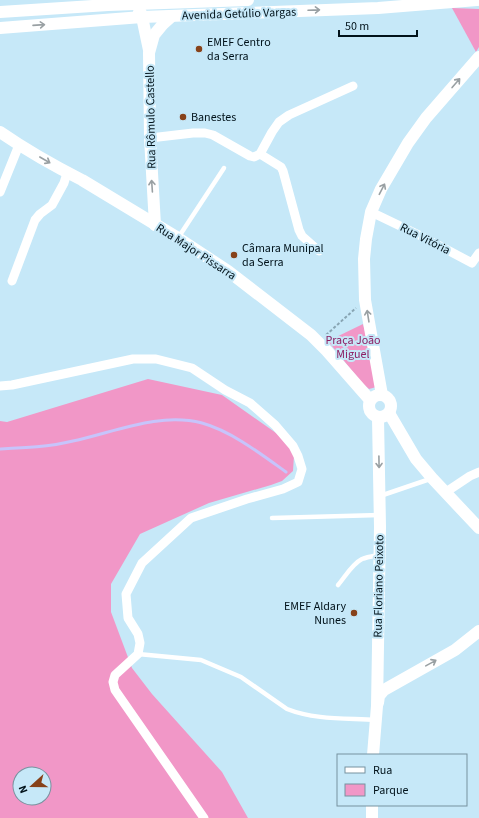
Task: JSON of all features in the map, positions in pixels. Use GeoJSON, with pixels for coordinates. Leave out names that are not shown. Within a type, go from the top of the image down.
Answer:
{"type":"FeatureCollection","features":[{"type":"Feature","properties":{"kind":"street","name":"Avenida Getúlio Vargas"},"geometry":{"type":"LineString","coordinates":[[0,12],[108,2],[248,0]]}},
{"type":"Feature","properties":{"kind":"street","name":"Avenida Getúlio Vargas"},"geometry":{"type":"LineString","coordinates":[[0,28],[142,17],[478,0]]}},
{"type":"Feature","properties":{"kind":"street"},"geometry":{"type":"LineString","coordinates":[[108,2],[123,8],[135,9],[141,13],[149,53]]}},
{"type":"Feature","properties":{"kind":"street","name":"Rua Rômulo Castello"},"geometry":{"type":"LineString","coordinates":[[155,225],[150,138],[149,53],[154,35],[172,16]]}},
{"type":"Feature","properties":{"kind":"street"},"geometry":{"type":"LineString","coordinates":[[382,395],[365,300],[364,259],[371,212],[381,189],[408,143],[426,118],[479,57]]}},
{"type":"Feature","properties":{"kind":"street"},"geometry":{"type":"LineString","coordinates":[[150,138],[193,132],[205,133],[213,135],[254,157],[260,154],[279,122],[289,115],[353,86]]}},
{"type":"Feature","properties":{"kind":"street","name":"Rua Major Pissarra"},"geometry":{"type":"LineString","coordinates":[[0,132],[19,145],[82,180],[178,238],[228,271],[311,335],[370,400]]}},
{"type":"Feature","properties":{"kind":"street"},"geometry":{"type":"LineString","coordinates":[[0,192],[19,145]]}},
{"type":"Feature","properties":{"kind":"street"},"geometry":{"type":"LineString","coordinates":[[260,154],[281,167],[298,230],[302,236],[319,251]]}},
{"type":"Feature","properties":{"kind":"street"},"geometry":{"type":"LineString","coordinates":[[12,281],[35,220],[52,205],[64,183],[67,173]]}},
{"type":"Feature","properties":{"kind":"street"},"geometry":{"type":"LineString","coordinates":[[136,213],[146,212],[154,204]]}},
{"type":"Feature","properties":{"kind":"street","name":"Rua Vitória"},"geometry":{"type":"LineString","coordinates":[[371,212],[474,264],[479,254]]}},
{"type":"Feature","properties":{"kind":"street"},"geometry":{"type":"LineString","coordinates":[[0,386],[12,385],[133,359],[156,359],[192,368],[225,390],[250,403],[275,425],[293,446],[298,456],[302,469],[298,482],[283,489],[247,499],[191,518],[142,563],[126,594],[128,618],[138,634],[140,643],[138,654],[115,675],[113,682],[115,690],[204,818]]}},
{"type":"Feature","properties":{"kind":"street"},"geometry":{"type":"LineString","coordinates":[[382,395],[388,399],[391,406],[383,415],[373,415],[369,411],[368,406],[370,400],[373,397],[382,395]]}},
{"type":"Feature","properties":{"kind":"street"},"geometry":{"type":"LineString","coordinates":[[383,415],[432,478],[479,528]]}},
{"type":"Feature","properties":{"kind":"street","name":"Rua Floriano Peixoto"},"geometry":{"type":"LineString","coordinates":[[373,754],[377,706],[379,496],[383,415]]}},
{"type":"Feature","properties":{"kind":"street"},"geometry":{"type":"LineString","coordinates":[[446,492],[470,476],[479,472]]}},
{"type":"Feature","properties":{"kind":"street"},"geometry":{"type":"LineString","coordinates":[[377,706],[379,696],[384,690],[455,650],[479,631]]}},
{"type":"Feature","properties":{"kind":"street"},"geometry":{"type":"LineString","coordinates":[[377,670],[382,680],[397,682]]}},
{"type":"Feature","properties":{"kind":"street"},"geometry":{"type":"LineString","coordinates":[[372,806],[372,818]]}},
{"type":"Feature","properties":{"kind":"lane"},"geometry":{"type":"LineString","coordinates":[[178,238],[224,168]]}},
{"type":"Feature","properties":{"kind":"lane"},"geometry":{"type":"LineString","coordinates":[[379,496],[432,478]]}},
{"type":"Feature","properties":{"kind":"lane"},"geometry":{"type":"LineString","coordinates":[[272,518],[380,515]]}},
{"type":"Feature","properties":{"kind":"lane"},"geometry":{"type":"LineString","coordinates":[[338,585],[355,564],[367,557],[379,555]]}},
{"type":"Feature","properties":{"kind":"lane"},"geometry":{"type":"LineString","coordinates":[[138,654],[201,660],[241,677],[287,709],[294,712],[312,716],[376,720]]}},
{"type":"Feature","properties":{"kind":"path"},"geometry":{"type":"LineString","coordinates":[[318,342],[365,300]]}},
{"type":"Feature","properties":{"kind":"green space"},"geometry":{"type":"Polygon","coordinates":[[[452,8],[479,9],[479,47],[476,52],[452,8]]]}},
{"type":"Feature","properties":{"kind":"green space","name":"Praça João Miguel"},"geometry":{"type":"Polygon","coordinates":[[[363,324],[380,386],[369,389],[361,382],[328,341],[363,324]]]}},
{"type":"Feature","properties":{"kind":"green space"},"geometry":{"type":"Polygon","coordinates":[[[148,379],[222,395],[286,440],[294,455],[293,471],[282,481],[209,503],[140,534],[111,584],[111,612],[132,668],[152,694],[222,772],[248,818],[0,818],[0,421],[7,422],[148,379]]]}},
{"type":"Feature","properties":{"kind":"waterway"},"geometry":{"type":"LineString","coordinates":[[0,449],[55,445],[137,424],[153,421],[186,420],[202,423],[235,437],[286,472]]}},
{"type":"Feature","properties":{"kind":"place","name":"EMEF Centro da Serra"},"geometry":{"type":"Point","coordinates":[199,49]}},
{"type":"Feature","properties":{"kind":"place","name":"Banestes"},"geometry":{"type":"Point","coordinates":[183,117]}},
{"type":"Feature","properties":{"kind":"place","name":"Câmara Munipal da Serra"},"geometry":{"type":"Point","coordinates":[234,255]}},
{"type":"Feature","properties":{"kind":"place","name":"EMEF Aldary Nunes"},"geometry":{"type":"Point","coordinates":[354,613]}}]}
